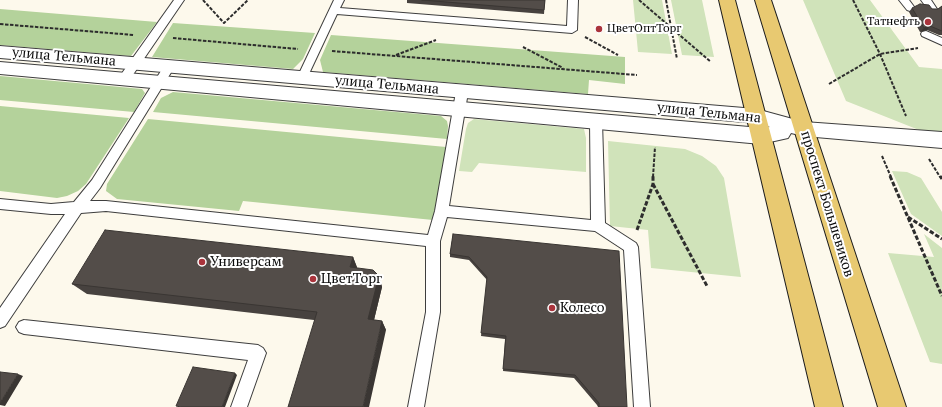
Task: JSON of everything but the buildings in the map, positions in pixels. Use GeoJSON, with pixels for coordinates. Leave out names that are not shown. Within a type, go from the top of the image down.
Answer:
{"type":"FeatureCollection","features":[{"type":"Feature","properties":{"kind":"main road"},"geometry":{"type":"LineString","coordinates":[[727,0],[829,407]]}},
{"type":"Feature","properties":{"kind":"main road","name":"проспект Большевиков"},"geometry":{"type":"LineString","coordinates":[[763,0],[892,407]]}},
{"type":"Feature","properties":{"kind":"street","name":"улица Тельмана"},"geometry":{"type":"LineString","coordinates":[[0,52],[302,78],[596,121],[758,126]]}},
{"type":"Feature","properties":{"kind":"street","name":"улица Тельмана"},"geometry":{"type":"LineString","coordinates":[[0,68],[160,82],[460,100],[804,130],[942,140]]}},
{"type":"Feature","properties":{"kind":"lane"},"geometry":{"type":"LineString","coordinates":[[124,79],[180,0]]}},
{"type":"Feature","properties":{"kind":"lane"},"geometry":{"type":"LineString","coordinates":[[302,78],[339,0]]}},
{"type":"Feature","properties":{"kind":"lane"},"geometry":{"type":"LineString","coordinates":[[334,11],[572,30],[573,0]]}},
{"type":"Feature","properties":{"kind":"lane"},"geometry":{"type":"LineString","coordinates":[[904,0],[910,8]]}},
{"type":"Feature","properties":{"kind":"lane"},"geometry":{"type":"LineString","coordinates":[[926,0],[932,9]]}},
{"type":"Feature","properties":{"kind":"lane"},"geometry":{"type":"LineString","coordinates":[[926,34],[942,42]]}},
{"type":"Feature","properties":{"kind":"lane"},"geometry":{"type":"LineString","coordinates":[[0,321],[66,221],[96,184],[170,66]]}},
{"type":"Feature","properties":{"kind":"lane"},"geometry":{"type":"LineString","coordinates":[[416,407],[433,312],[433,241],[442,211],[460,100]]}},
{"type":"Feature","properties":{"kind":"lane"},"geometry":{"type":"LineString","coordinates":[[596,121],[598,226]]}},
{"type":"Feature","properties":{"kind":"lane"},"geometry":{"type":"LineString","coordinates":[[0,204],[51,209],[106,206],[433,241]]}},
{"type":"Feature","properties":{"kind":"lane"},"geometry":{"type":"LineString","coordinates":[[442,211],[598,226],[631,247],[642,407]]}},
{"type":"Feature","properties":{"kind":"lane"},"geometry":{"type":"LineString","coordinates":[[24,328],[258,353],[239,407]]}},
{"type":"Feature","properties":{"kind":"path"},"geometry":{"type":"LineString","coordinates":[[203,0],[224,23],[248,0]]}},
{"type":"Feature","properties":{"kind":"path"},"geometry":{"type":"LineString","coordinates":[[639,0],[711,62]]}},
{"type":"Feature","properties":{"kind":"path"},"geometry":{"type":"LineString","coordinates":[[666,0],[677,59]]}},
{"type":"Feature","properties":{"kind":"path"},"geometry":{"type":"LineString","coordinates":[[854,0],[880,54],[916,138]]}},
{"type":"Feature","properties":{"kind":"path"},"geometry":{"type":"LineString","coordinates":[[572,30],[618,55]]}},
{"type":"Feature","properties":{"kind":"path"},"geometry":{"type":"LineString","coordinates":[[394,56],[436,40]]}},
{"type":"Feature","properties":{"kind":"path"},"geometry":{"type":"LineString","coordinates":[[523,47],[565,70]]}},
{"type":"Feature","properties":{"kind":"path"},"geometry":{"type":"LineString","coordinates":[[829,84],[880,54],[919,48]]}},
{"type":"Feature","properties":{"kind":"path"},"geometry":{"type":"LineString","coordinates":[[631,247],[653,184],[655,140]]}},
{"type":"Feature","properties":{"kind":"path"},"geometry":{"type":"LineString","coordinates":[[882,155],[942,296]]}},
{"type":"Feature","properties":{"kind":"path"},"geometry":{"type":"LineString","coordinates":[[653,184],[707,286]]}},
{"type":"Feature","properties":{"kind":"path"},"geometry":{"type":"LineString","coordinates":[[908,216],[942,239]]}},
{"type":"Feature","properties":{"kind":"green space"},"geometry":{"type":"Polygon","coordinates":[[[633,0],[662,0],[672,54],[638,52],[633,0]]]}},
{"type":"Feature","properties":{"kind":"green space"},"geometry":{"type":"Polygon","coordinates":[[[671,0],[702,0],[714,57],[682,55],[671,0]]]}},
{"type":"Feature","properties":{"kind":"green space"},"geometry":{"type":"Polygon","coordinates":[[[803,0],[870,0],[919,67],[942,69],[942,133],[924,132],[846,101],[803,0]]]}},
{"type":"Feature","properties":{"kind":"green space"},"geometry":{"type":"Polygon","coordinates":[[[0,9],[157,22],[131,56],[0,45],[0,9]]]}},
{"type":"Feature","properties":{"kind":"green space"},"geometry":{"type":"Polygon","coordinates":[[[173,23],[315,33],[303,59],[293,69],[152,57],[173,23]]]}},
{"type":"Feature","properties":{"kind":"green space"},"geometry":{"type":"Polygon","coordinates":[[[331,35],[625,57],[625,84],[589,80],[588,94],[323,72],[320,60],[331,35]]]}},
{"type":"Feature","properties":{"kind":"green space"},"geometry":{"type":"Polygon","coordinates":[[[0,76],[142,89],[145,93],[134,112],[0,100],[0,76]]]}},
{"type":"Feature","properties":{"kind":"green space"},"geometry":{"type":"Polygon","coordinates":[[[173,92],[441,116],[447,121],[447,139],[153,112],[161,98],[173,92]]]}},
{"type":"Feature","properties":{"kind":"green space"},"geometry":{"type":"Polygon","coordinates":[[[0,106],[129,118],[86,184],[78,191],[67,196],[57,198],[0,191],[0,106]]]}},
{"type":"Feature","properties":{"kind":"green space"},"geometry":{"type":"Polygon","coordinates":[[[148,119],[446,147],[433,220],[243,201],[239,211],[117,199],[106,191],[107,184],[148,119]]]}},
{"type":"Feature","properties":{"kind":"green space"},"geometry":{"type":"Polygon","coordinates":[[[474,119],[584,129],[586,138],[586,172],[479,163],[472,172],[459,171],[466,129],[468,123],[474,119]]]}},
{"type":"Feature","properties":{"kind":"green space"},"geometry":{"type":"Polygon","coordinates":[[[608,141],[685,149],[702,156],[716,166],[724,178],[741,277],[651,268],[648,230],[610,226],[608,141]]]}},
{"type":"Feature","properties":{"kind":"green space"},"geometry":{"type":"Polygon","coordinates":[[[892,171],[907,172],[921,178],[942,212],[942,236],[911,214],[892,171]]]}},
{"type":"Feature","properties":{"kind":"green space"},"geometry":{"type":"Polygon","coordinates":[[[924,234],[942,248],[942,364],[930,362],[888,253],[934,257],[924,234]]]}},
{"type":"Feature","properties":{"kind":"place","name":"Татнефть"},"geometry":{"type":"Point","coordinates":[928,22]}},
{"type":"Feature","properties":{"kind":"place","name":"ЦветОптТорг"},"geometry":{"type":"Point","coordinates":[599,29]}},
{"type":"Feature","properties":{"kind":"place","name":"Универсам"},"geometry":{"type":"Point","coordinates":[202,262]}},
{"type":"Feature","properties":{"kind":"place","name":"ЦветТорг"},"geometry":{"type":"Point","coordinates":[313,279]}},
{"type":"Feature","properties":{"kind":"place","name":"Колесо"},"geometry":{"type":"Point","coordinates":[552,308]}}]}
